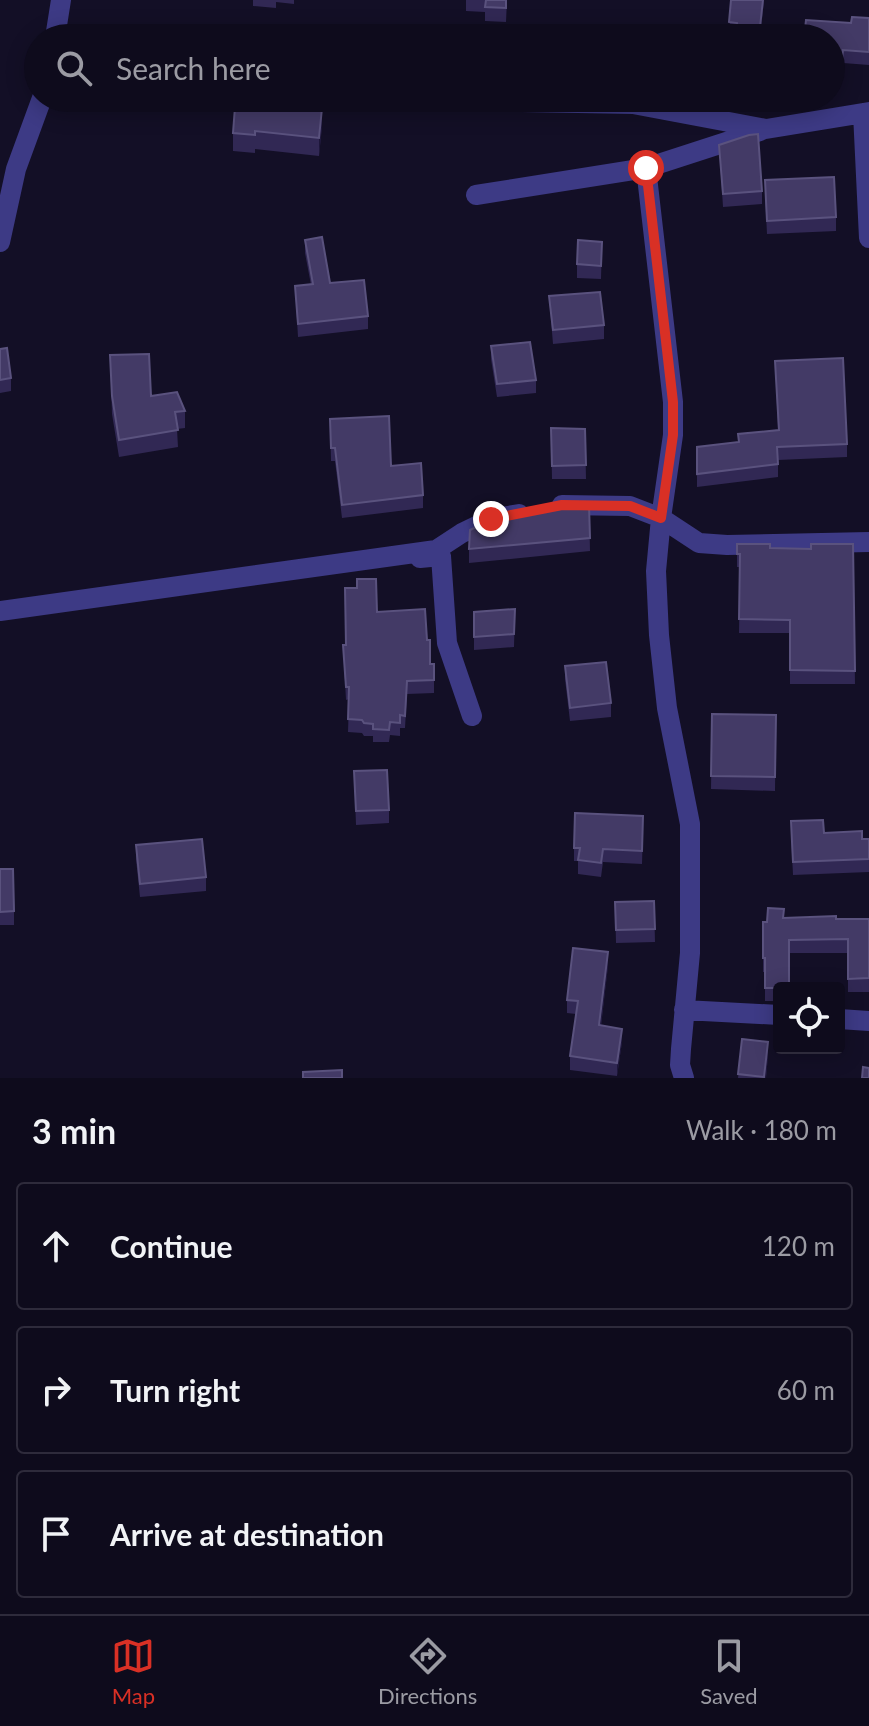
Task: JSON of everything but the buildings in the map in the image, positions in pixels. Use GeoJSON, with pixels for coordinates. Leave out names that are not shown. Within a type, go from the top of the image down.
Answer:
{"type":"FeatureCollection","features":[{"type":"Feature","properties":{"kind":"street"},"geometry":{"type":"LineString","coordinates":[[57,24],[61,0]]}},
{"type":"Feature","properties":{"kind":"street"},"geometry":{"type":"LineString","coordinates":[[0,242],[16,169],[37,112]]}},
{"type":"Feature","properties":{"kind":"street"},"geometry":{"type":"LineString","coordinates":[[676,112],[766,129]]}},
{"type":"Feature","properties":{"kind":"street"},"geometry":{"type":"LineString","coordinates":[[476,195],[646,168],[766,129],[866,113],[869,238]]}},
{"type":"Feature","properties":{"kind":"street"},"geometry":{"type":"LineString","coordinates":[[646,168],[673,402],[673,435],[656,571],[667,708],[690,824],[690,953],[680,1065],[684,1078]]}},
{"type":"Feature","properties":{"kind":"street"},"geometry":{"type":"LineString","coordinates":[[0,611],[436,550],[491,519],[562,505],[630,506],[661,518],[699,543],[869,542]]}},
{"type":"Feature","properties":{"kind":"street"},"geometry":{"type":"LineString","coordinates":[[348,563],[441,556],[447,643],[472,716]]}},
{"type":"Feature","properties":{"kind":"street"},"geometry":{"type":"LineString","coordinates":[[684,1010],[773,1015]]}},
{"type":"Feature","properties":{"kind":"street"},"geometry":{"type":"LineString","coordinates":[[845,1019],[869,1021]]}},
{"type":"Feature","properties":{"kind":"route"},"geometry":{"type":"LineString","coordinates":[[491,519],[562,505],[630,506],[661,518],[673,435],[673,402],[646,168]]}}]}
